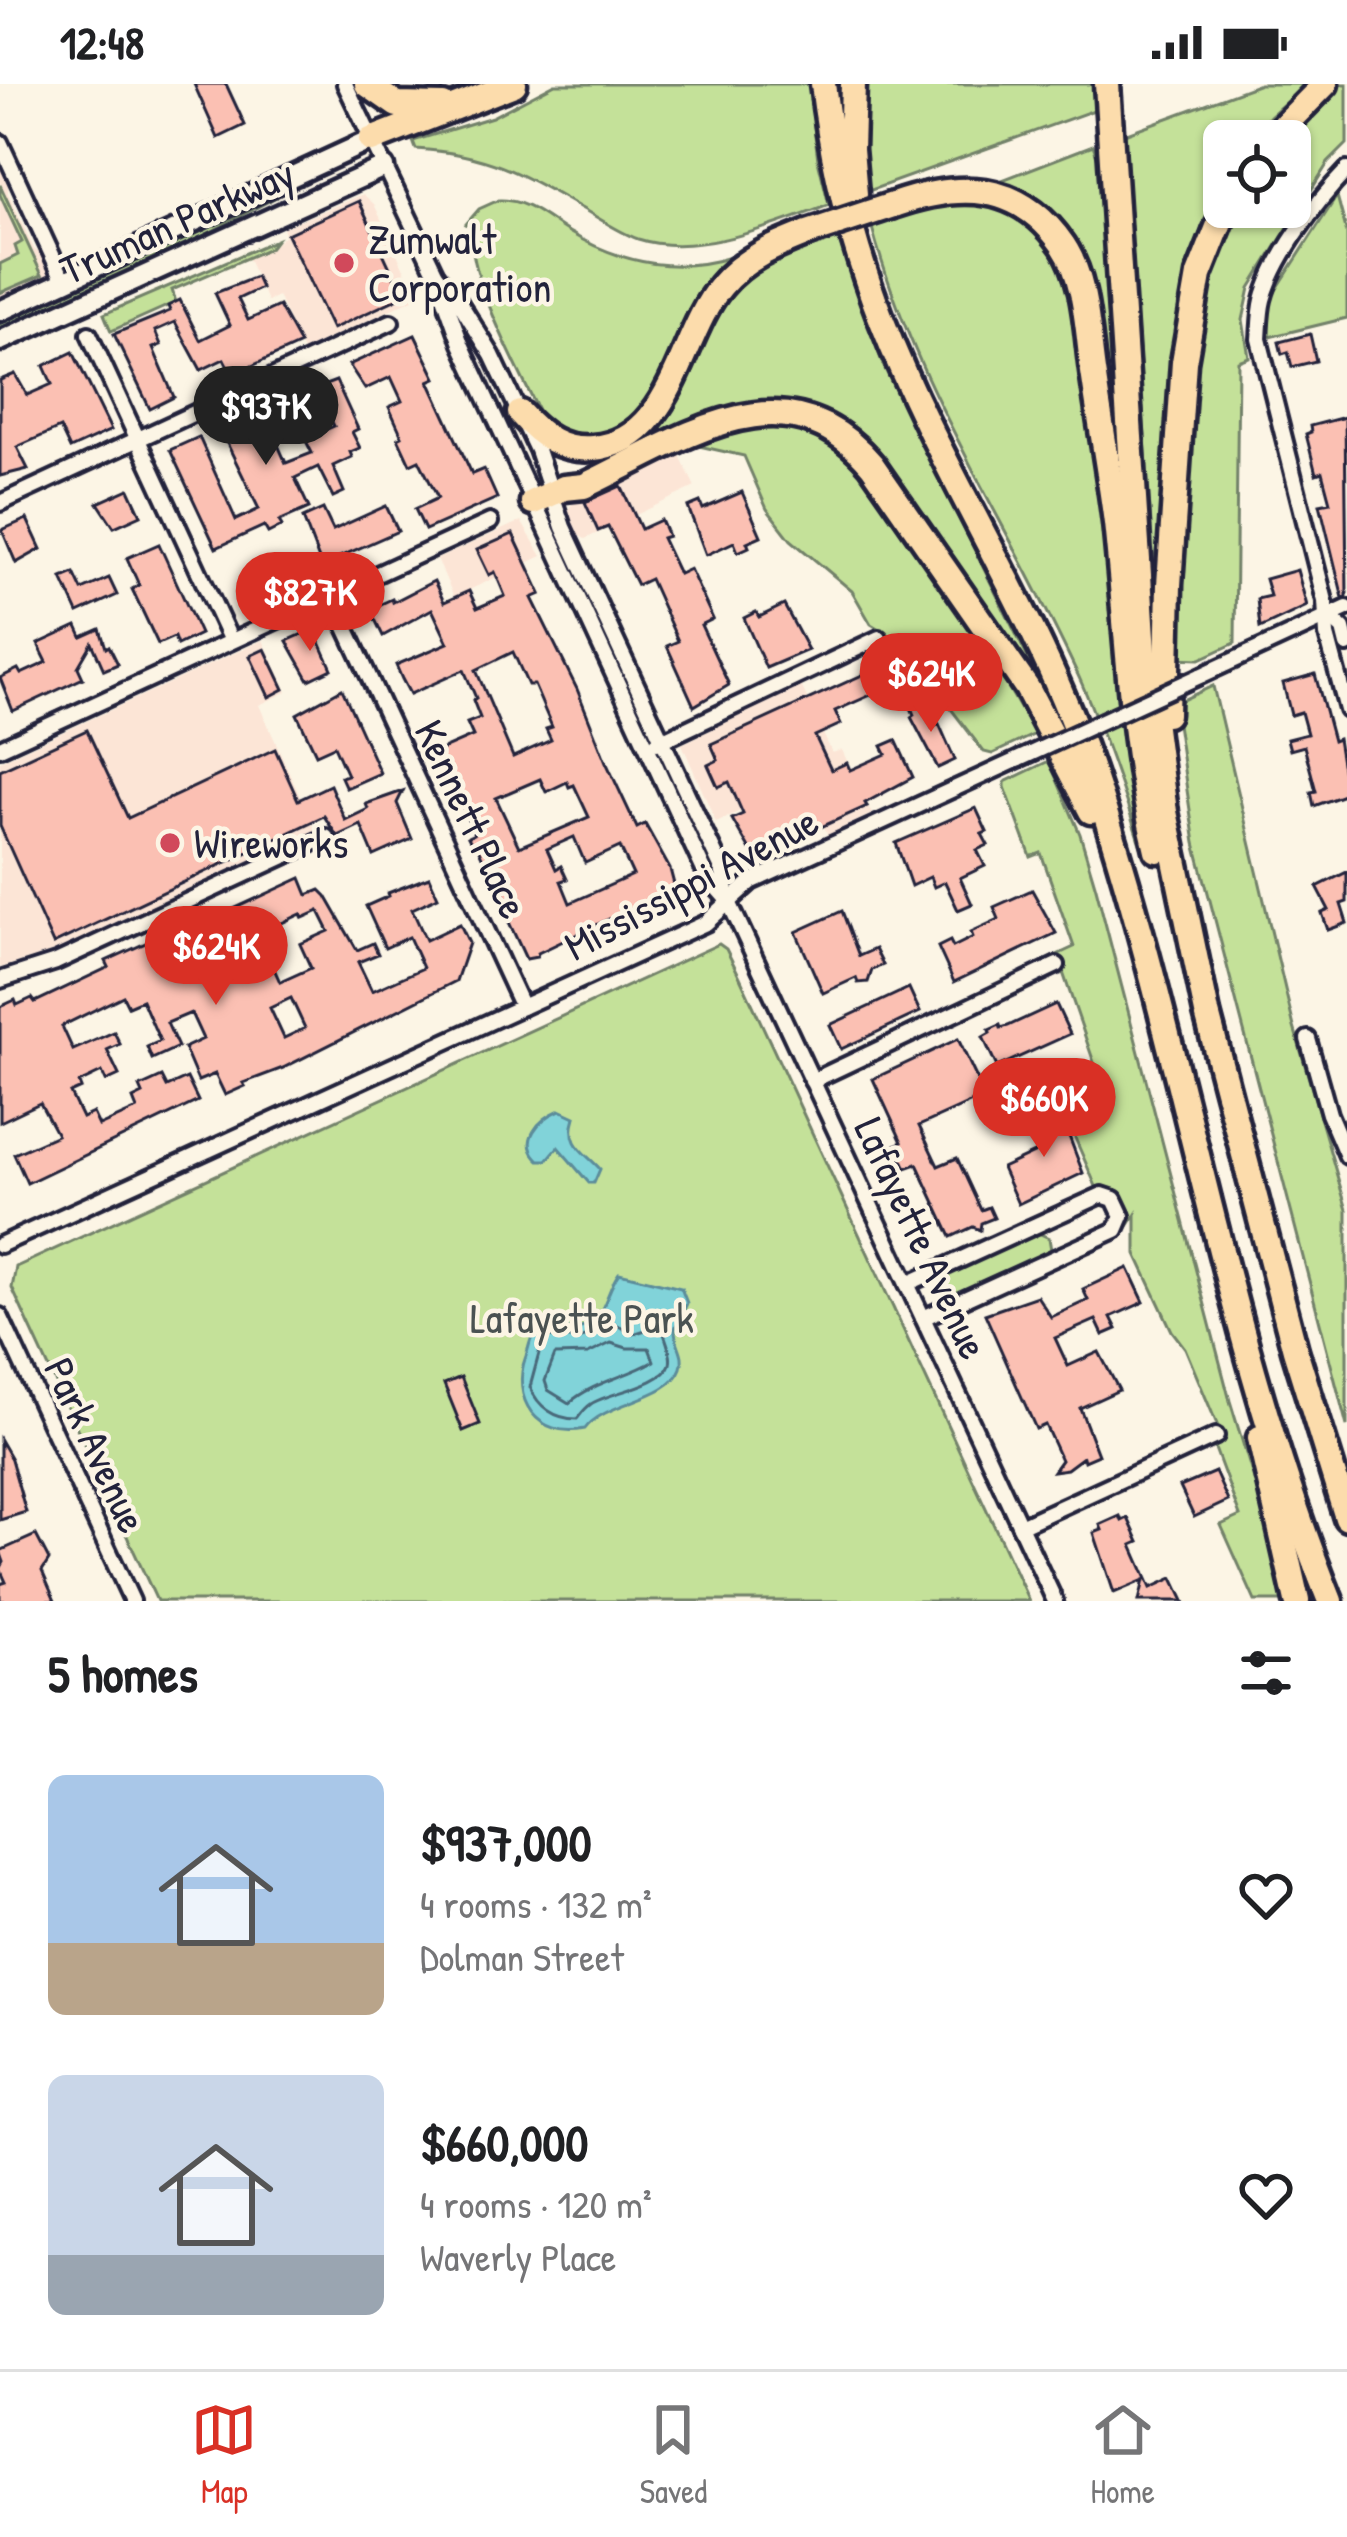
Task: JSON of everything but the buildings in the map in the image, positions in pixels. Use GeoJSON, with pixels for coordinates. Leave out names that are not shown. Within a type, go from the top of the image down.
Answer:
{"type":"FeatureCollection","features":[{"type":"Feature","properties":{"kind":"highway"},"geometry":{"type":"LineString","coordinates":[[367,84],[397,105],[469,104]]}},
{"type":"Feature","properties":{"kind":"highway"},"geometry":{"type":"LineString","coordinates":[[371,140],[514,84]]}},
{"type":"Feature","properties":{"kind":"highway"},"geometry":{"type":"LineString","coordinates":[[824,84],[838,177],[861,262],[913,393],[1063,697],[1091,769],[1252,1358],[1297,1512],[1330,1601]]}},
{"type":"Feature","properties":{"kind":"highway"},"geometry":{"type":"LineString","coordinates":[[853,84],[850,149],[861,262]]}},
{"type":"Feature","properties":{"kind":"highway"},"geometry":{"type":"LineString","coordinates":[[1107,84],[1144,652],[1165,812],[1207,1012]]}},
{"type":"Feature","properties":{"kind":"highway"},"geometry":{"type":"LineString","coordinates":[[1290,120],[1325,84]]}},
{"type":"Feature","properties":{"kind":"highway"},"geometry":{"type":"LineString","coordinates":[[520,413],[542,435],[569,447],[600,447],[629,436],[656,410],[699,320],[723,283],[757,255],[932,191],[1000,195],[1037,217],[1073,262],[1116,523],[1141,786],[1207,1012],[1295,1350],[1347,1518]]}},
{"type":"Feature","properties":{"kind":"highway"},"geometry":{"type":"LineString","coordinates":[[1165,812],[1169,585],[1184,362],[1199,275],[1218,228]]}},
{"type":"Feature","properties":{"kind":"highway"},"geometry":{"type":"LineString","coordinates":[[549,494],[584,486],[693,434],[759,412],[803,416],[842,433],[872,465],[1027,688],[1127,890]]}},
{"type":"Feature","properties":{"kind":"highway"},"geometry":{"type":"LineString","coordinates":[[1295,1350],[1347,1462]]}},
{"type":"Feature","properties":{"kind":"highway"},"geometry":{"type":"LineString","coordinates":[[1252,1358],[1262,1450],[1297,1601]]}},
{"type":"Feature","properties":{"kind":"main road","name":"Truman Parkway"},"geometry":{"type":"LineString","coordinates":[[0,310],[371,140]]}},
{"type":"Feature","properties":{"kind":"main road","name":"Truman Parkway"},"geometry":{"type":"LineString","coordinates":[[0,341],[384,167]]}},
{"type":"Feature","properties":{"kind":"street","name":"Lafayette Avenue"},"geometry":{"type":"LineString","coordinates":[[345,84],[436,274],[461,344],[549,494],[722,869],[729,902],[1055,1601]]}},
{"type":"Feature","properties":{"kind":"street"},"geometry":{"type":"LineString","coordinates":[[0,142],[64,281]]}},
{"type":"Feature","properties":{"kind":"street"},"geometry":{"type":"LineString","coordinates":[[1347,170],[1324,193],[1284,255],[1263,298],[1259,339],[1329,616],[1328,634],[1347,710]]}},
{"type":"Feature","properties":{"kind":"street","name":"Lafayette Avenue"},"geometry":{"type":"LineString","coordinates":[[436,274],[482,335],[520,413],[646,748],[707,877],[729,902]]}},
{"type":"Feature","properties":{"kind":"street"},"geometry":{"type":"LineString","coordinates":[[0,503],[391,322]]}},
{"type":"Feature","properties":{"kind":"street"},"geometry":{"type":"LineString","coordinates":[[89,334],[231,641]]}},
{"type":"Feature","properties":{"kind":"street"},"geometry":{"type":"LineString","coordinates":[[0,748],[490,522]]}},
{"type":"Feature","properties":{"kind":"street","name":"Kennett Place"},"geometry":{"type":"LineString","coordinates":[[332,595],[522,1006]]}},
{"type":"Feature","properties":{"kind":"street","name":"Mississippi Avenue"},"geometry":{"type":"LineString","coordinates":[[0,1245],[706,922],[758,878],[1347,608]]}},
{"type":"Feature","properties":{"kind":"street"},"geometry":{"type":"LineString","coordinates":[[1329,616],[1343,629],[1347,645]]}},
{"type":"Feature","properties":{"kind":"street"},"geometry":{"type":"LineString","coordinates":[[646,748],[879,638]]}},
{"type":"Feature","properties":{"kind":"street"},"geometry":{"type":"LineString","coordinates":[[0,980],[56,962],[326,837]]}},
{"type":"Feature","properties":{"kind":"street"},"geometry":{"type":"LineString","coordinates":[[812,1081],[1057,965]]}},
{"type":"Feature","properties":{"kind":"street"},"geometry":{"type":"LineString","coordinates":[[1308,1039],[1329,1114],[1347,1156]]}},
{"type":"Feature","properties":{"kind":"street"},"geometry":{"type":"LineString","coordinates":[[1329,1114],[1347,1106]]}},
{"type":"Feature","properties":{"kind":"street"},"geometry":{"type":"LineString","coordinates":[[907,1284],[1102,1195],[1114,1199],[1122,1216],[1116,1230],[923,1318]]}},
{"type":"Feature","properties":{"kind":"street","name":"Park Avenue"},"geometry":{"type":"LineString","coordinates":[[0,1316],[132,1601]]}},
{"type":"Feature","properties":{"kind":"street"},"geometry":{"type":"LineString","coordinates":[[1020,1526],[1216,1436]]}},
{"type":"Feature","properties":{"kind":"shaded area"},"geometry":{"type":"Polygon","coordinates":[[[0,162],[8,193],[34,249],[45,257],[51,272],[43,281],[0,301],[0,162]]]}},
{"type":"Feature","properties":{"kind":"shaded area"},"geometry":{"type":"Polygon","coordinates":[[[363,194],[374,204],[417,297],[303,351],[278,296],[267,301],[247,257],[270,248],[285,235],[283,228],[363,194]]]}},
{"type":"Feature","properties":{"kind":"shaded area"},"geometry":{"type":"Polygon","coordinates":[[[677,449],[695,487],[585,539],[575,533],[567,512],[577,496],[677,449]]]}},
{"type":"Feature","properties":{"kind":"shaded area"},"geometry":{"type":"Polygon","coordinates":[[[521,521],[542,556],[454,597],[437,559],[521,521]]]}},
{"type":"Feature","properties":{"kind":"shaded area"},"geometry":{"type":"Polygon","coordinates":[[[263,640],[287,692],[259,705],[315,830],[52,952],[0,968],[0,761],[263,640]]]}},
{"type":"Feature","properties":{"kind":"shaded area"},"geometry":{"type":"Polygon","coordinates":[[[801,685],[832,753],[842,750],[872,814],[828,835],[803,783],[716,822],[682,744],[801,685]]]}},
{"type":"Feature","properties":{"kind":"green space"},"geometry":{"type":"Polygon","coordinates":[[[555,84],[809,84],[829,205],[735,237],[661,244],[623,233],[502,167],[463,155],[416,149],[413,141],[492,117],[555,84]]]}},
{"type":"Feature","properties":{"kind":"green space"},"geometry":{"type":"Polygon","coordinates":[[[863,84],[1095,84],[1097,109],[863,193],[863,84]]]}},
{"type":"Feature","properties":{"kind":"green space"},"geometry":{"type":"Polygon","coordinates":[[[1260,84],[1306,84],[1267,120],[1203,120],[1203,225],[1178,314],[1160,584],[1155,583],[1124,134],[1260,84]]]}},
{"type":"Feature","properties":{"kind":"green space"},"geometry":{"type":"Polygon","coordinates":[[[1339,84],[1347,84],[1347,144],[1311,190],[1311,120],[1304,120],[1339,84]]]}},
{"type":"Feature","properties":{"kind":"green space"},"geometry":{"type":"Polygon","coordinates":[[[1093,145],[1101,168],[1120,437],[1112,439],[1091,290],[1028,197],[1002,180],[1093,145]]]}},
{"type":"Feature","properties":{"kind":"green space"},"geometry":{"type":"Polygon","coordinates":[[[329,169],[167,255],[0,332],[0,320],[329,169]]]}},
{"type":"Feature","properties":{"kind":"green space"},"geometry":{"type":"Polygon","coordinates":[[[0,185],[42,275],[0,293],[0,264],[18,255],[15,246],[22,242],[0,195],[0,185]]]}},
{"type":"Feature","properties":{"kind":"green space"},"geometry":{"type":"Polygon","coordinates":[[[1337,196],[1347,233],[1347,318],[1269,337],[1267,307],[1337,196]]]}},
{"type":"Feature","properties":{"kind":"green space"},"geometry":{"type":"Polygon","coordinates":[[[965,197],[1009,207],[1046,236],[1068,276],[1103,478],[1119,696],[1141,847],[1082,684],[937,399],[888,281],[870,220],[965,197]]]}},
{"type":"Feature","properties":{"kind":"green space"},"geometry":{"type":"Polygon","coordinates":[[[499,200],[527,206],[586,242],[626,258],[667,265],[731,257],[734,262],[668,376],[633,424],[586,441],[548,430],[487,299],[472,247],[473,228],[466,224],[479,209],[499,200]]]}},
{"type":"Feature","properties":{"kind":"green space"},"geometry":{"type":"Polygon","coordinates":[[[1229,228],[1287,228],[1250,288],[1243,320],[1249,357],[1238,361],[1235,643],[1200,659],[1174,658],[1199,315],[1229,228]]]}},
{"type":"Feature","properties":{"kind":"green space"},"geometry":{"type":"Polygon","coordinates":[[[836,232],[883,365],[1039,688],[845,429],[707,419],[644,437],[709,313],[747,268],[836,232]]]}},
{"type":"Feature","properties":{"kind":"green space"},"geometry":{"type":"Polygon","coordinates":[[[276,240],[270,248],[172,290],[176,302],[111,331],[104,314],[276,240]]]}},
{"type":"Feature","properties":{"kind":"green space"},"geometry":{"type":"Polygon","coordinates":[[[789,418],[848,447],[958,601],[1035,734],[992,754],[984,752],[899,641],[871,624],[852,591],[791,540],[767,509],[744,456],[690,444],[733,425],[789,418]]]}},
{"type":"Feature","properties":{"kind":"green space"},"geometry":{"type":"Polygon","coordinates":[[[1213,686],[1294,1027],[1347,1210],[1347,1426],[1195,843],[1174,704],[1213,686]]]}},
{"type":"Feature","properties":{"kind":"green space"},"geometry":{"type":"Polygon","coordinates":[[[1049,761],[1080,834],[1096,888],[1230,1401],[1291,1601],[1255,1601],[1221,1525],[1240,1516],[1214,1446],[1221,1434],[1185,1348],[1172,1331],[1136,1254],[1136,1214],[1123,1234],[1128,1215],[1125,1204],[1112,1190],[1098,1191],[1062,1108],[1096,1091],[1099,1077],[1057,955],[1074,947],[1041,853],[1031,857],[1005,787],[1005,782],[1049,761]]]}},
{"type":"Feature","properties":{"kind":"green space","name":"Lafayette Park"},"geometry":{"type":"Polygon","coordinates":[[[719,944],[739,975],[1029,1601],[157,1601],[12,1288],[16,1267],[719,944]]]}},
{"type":"Feature","properties":{"kind":"green space"},"geometry":{"type":"Polygon","coordinates":[[[1036,1232],[1049,1238],[1048,1254],[953,1299],[945,1296],[939,1281],[942,1274],[1036,1232]]]}},
{"type":"Feature","properties":{"kind":"water"},"geometry":{"type":"Polygon","coordinates":[[[560,1110],[575,1117],[575,1141],[600,1169],[594,1183],[558,1147],[547,1160],[533,1153],[534,1131],[560,1110]]]}},
{"type":"Feature","properties":{"kind":"water"},"geometry":{"type":"Polygon","coordinates":[[[619,1273],[681,1288],[687,1303],[675,1330],[681,1368],[664,1387],[607,1412],[585,1429],[553,1428],[541,1422],[525,1401],[522,1372],[532,1337],[545,1324],[576,1329],[593,1322],[619,1273]]]}},
{"type":"Feature","properties":{"kind":"place","name":"Zumwalt Corporation"},"geometry":{"type":"Point","coordinates":[344,263]}},
{"type":"Feature","properties":{"kind":"place","name":"Wireworks"},"geometry":{"type":"Point","coordinates":[170,843]}}]}
